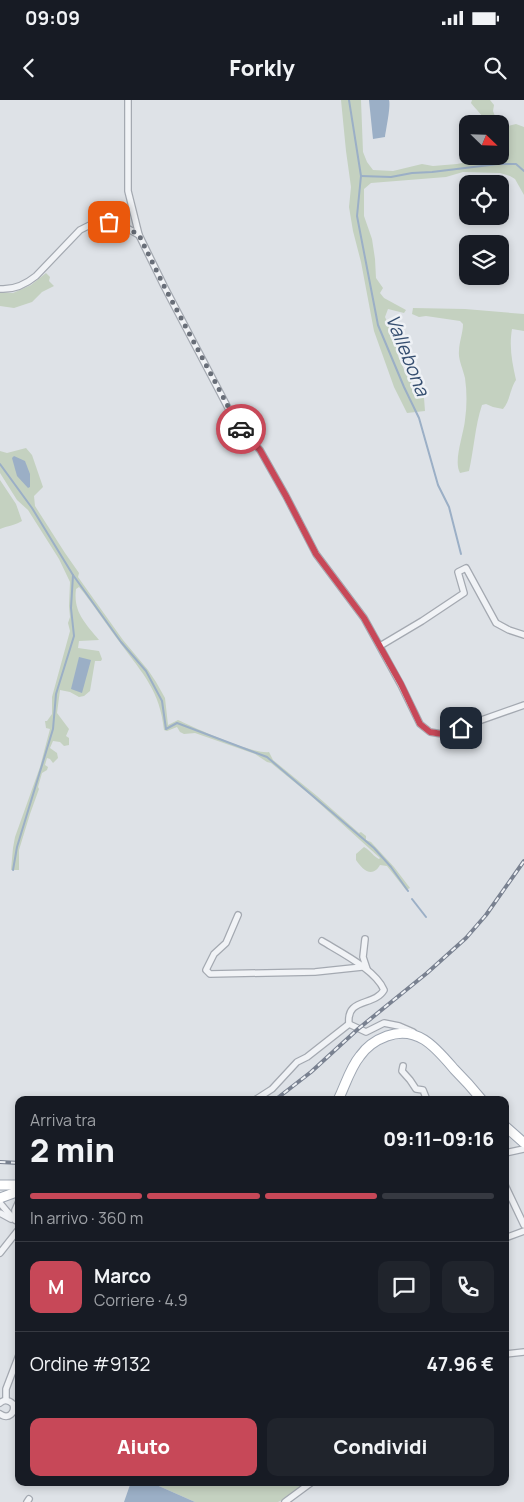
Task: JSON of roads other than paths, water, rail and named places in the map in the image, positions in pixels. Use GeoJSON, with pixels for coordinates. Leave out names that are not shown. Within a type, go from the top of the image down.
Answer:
{"type":"FeatureCollection","features":[{"type":"Feature","properties":{"kind":"main road"},"geometry":{"type":"LineString","coordinates":[[340,1096],[359,1056],[374,1042],[392,1034],[401,1033],[430,1042],[479,1096]]}},
{"type":"Feature","properties":{"kind":"main road"},"geometry":{"type":"LineString","coordinates":[[509,1130],[524,1143]]}},
{"type":"Feature","properties":{"kind":"main road"},"geometry":{"type":"LineString","coordinates":[[0,1184],[15,1185]]}},
{"type":"Feature","properties":{"kind":"main road"},"geometry":{"type":"LineString","coordinates":[[0,1198],[15,1192]]}},
{"type":"Feature","properties":{"kind":"street"},"geometry":{"type":"LineString","coordinates":[[128,100],[128,191],[139,235],[238,425],[260,450],[316,554],[364,618],[401,684],[420,724],[430,732],[450,733],[473,722],[524,705]]}},
{"type":"Feature","properties":{"kind":"street"},"geometry":{"type":"LineString","coordinates":[[0,289],[17,288],[28,283],[80,230],[94,222],[109,222],[125,227],[139,235]]}},
{"type":"Feature","properties":{"kind":"street"},"geometry":{"type":"LineString","coordinates":[[380,646],[422,621],[464,592],[458,572],[466,568],[496,623],[524,635]]}},
{"type":"Feature","properties":{"kind":"street"},"geometry":{"type":"LineString","coordinates":[[238,915],[226,944],[214,954],[206,970],[210,974],[315,972],[365,968]]}},
{"type":"Feature","properties":{"kind":"street"},"geometry":{"type":"LineString","coordinates":[[365,939],[363,957],[365,968]]}},
{"type":"Feature","properties":{"kind":"street"},"geometry":{"type":"LineString","coordinates":[[322,940],[365,968],[382,984],[384,990],[381,996],[356,1005],[351,1010],[348,1018],[349,1024]]}},
{"type":"Feature","properties":{"kind":"street"},"geometry":{"type":"LineString","coordinates":[[349,1024],[366,1032],[384,1023],[410,1030],[421,1038]]}},
{"type":"Feature","properties":{"kind":"street"},"geometry":{"type":"LineString","coordinates":[[261,1096],[272,1089],[297,1062],[307,1057],[349,1024]]}},
{"type":"Feature","properties":{"kind":"street"},"geometry":{"type":"LineString","coordinates":[[403,1066],[402,1070],[416,1090],[423,1090],[425,1096]]}},
{"type":"Feature","properties":{"kind":"street"},"geometry":{"type":"LineString","coordinates":[[509,1152],[524,1149]]}},
{"type":"Feature","properties":{"kind":"street"},"geometry":{"type":"LineString","coordinates":[[509,1192],[522,1216],[524,1225]]}},
{"type":"Feature","properties":{"kind":"street"},"geometry":{"type":"LineString","coordinates":[[0,1203],[15,1219]]}},
{"type":"Feature","properties":{"kind":"street"},"geometry":{"type":"LineString","coordinates":[[0,1213],[15,1220]]}},
{"type":"Feature","properties":{"kind":"street"},"geometry":{"type":"LineString","coordinates":[[509,1237],[524,1232]]}},
{"type":"Feature","properties":{"kind":"street"},"geometry":{"type":"LineString","coordinates":[[0,1254],[15,1235]]}},
{"type":"Feature","properties":{"kind":"street"},"geometry":{"type":"LineString","coordinates":[[509,1354],[524,1352]]}},
{"type":"Feature","properties":{"kind":"street"},"geometry":{"type":"LineString","coordinates":[[15,1365],[3,1402],[13,1404],[15,1410]]}},
{"type":"Feature","properties":{"kind":"street"},"geometry":{"type":"LineString","coordinates":[[0,1414],[8,1416],[15,1413]]}},
{"type":"Feature","properties":{"kind":"street"},"geometry":{"type":"LineString","coordinates":[[285,1502],[307,1486]]}},
{"type":"Feature","properties":{"kind":"water"},"geometry":{"type":"Polygon","coordinates":[[[369,100],[389,100],[385,137],[373,139],[369,100]]]}},
{"type":"Feature","properties":{"kind":"water"},"geometry":{"type":"Polygon","coordinates":[[[14,456],[25,461],[30,474],[30,487],[28,488],[17,476],[12,458],[14,456]]]}},
{"type":"Feature","properties":{"kind":"water"},"geometry":{"type":"Polygon","coordinates":[[[79,657],[91,660],[82,693],[71,689],[79,657]]]}},
{"type":"Feature","properties":{"kind":"water"},"geometry":{"type":"Polygon","coordinates":[[[130,1486],[159,1486],[195,1502],[124,1502],[130,1486]]]}},
{"type":"Feature","properties":{"kind":"waterway","name":"Vallebona"},"geometry":{"type":"LineString","coordinates":[[349,100],[361,176],[357,216],[378,325],[419,418],[438,485],[449,507],[461,554]]}},
{"type":"Feature","properties":{"kind":"waterway"},"geometry":{"type":"LineString","coordinates":[[361,176],[391,177],[498,164],[516,164],[524,171]]}},
{"type":"Feature","properties":{"kind":"waterway"},"geometry":{"type":"LineString","coordinates":[[0,464],[32,508],[73,575],[71,608],[74,636],[56,694],[53,729],[17,847],[13,870]]}},
{"type":"Feature","properties":{"kind":"waterway"},"geometry":{"type":"LineString","coordinates":[[73,575],[121,642],[146,671],[162,701],[166,729],[177,723],[267,757],[374,848],[391,867],[408,891]]}},
{"type":"Feature","properties":{"kind":"waterway"},"geometry":{"type":"LineString","coordinates":[[412,899],[426,917]]}},
{"type":"Feature","properties":{"kind":"railway"},"geometry":{"type":"LineString","coordinates":[[280,1096],[311,1072],[358,1029],[427,973],[466,938],[486,915],[524,861]]}},
{"type":"Feature","properties":{"kind":"railway"},"geometry":{"type":"LineString","coordinates":[[0,1162],[15,1163]]}}]}
